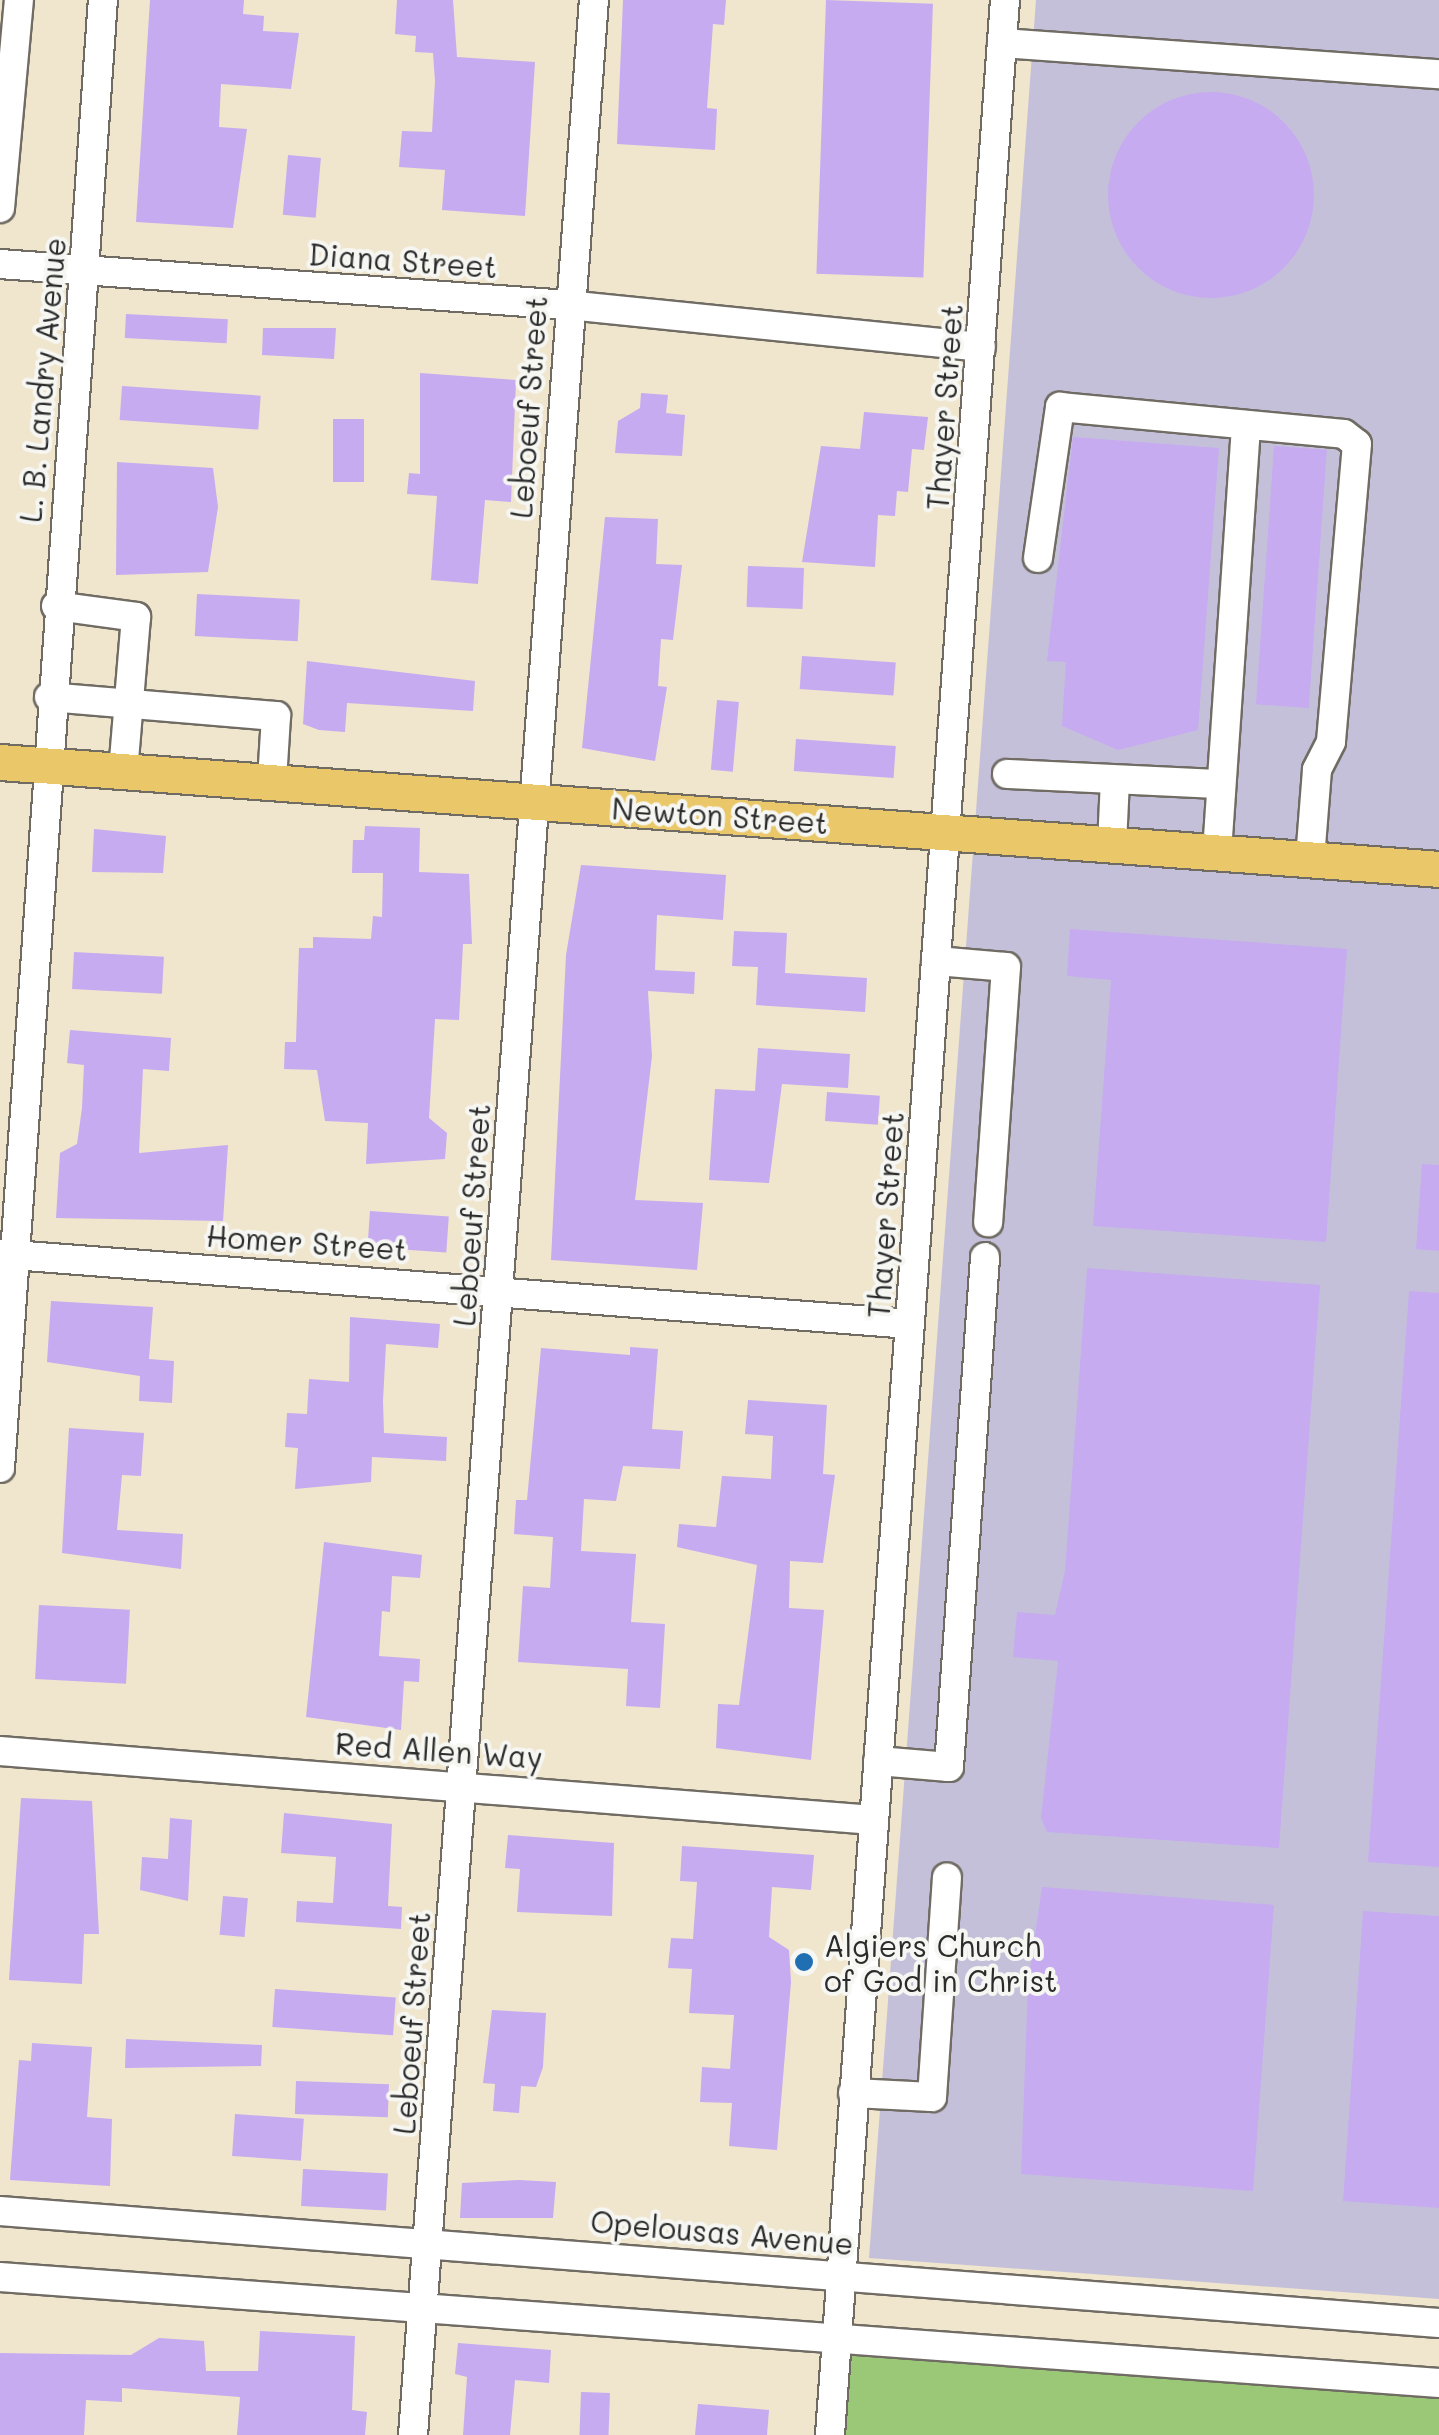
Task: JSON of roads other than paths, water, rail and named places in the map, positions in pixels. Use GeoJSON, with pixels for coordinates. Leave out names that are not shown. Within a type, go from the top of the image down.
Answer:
{"type":"FeatureCollection","features":[{"type":"Feature","properties":{"kind":"main road","name":"Newton Street"},"geometry":{"type":"LineString","coordinates":[[0,762],[1439,868]]}},
{"type":"Feature","properties":{"kind":"street"},"geometry":{"type":"LineString","coordinates":[[0,208],[19,0]]}},
{"type":"Feature","properties":{"kind":"street","name":"L. B. Landry Avenue"},"geometry":{"type":"LineString","coordinates":[[0,1468],[8,1254],[103,0]]}},
{"type":"Feature","properties":{"kind":"street","name":"Leboeuf Street"},"geometry":{"type":"LineString","coordinates":[[414,2435],[568,305],[594,0]]}},
{"type":"Feature","properties":{"kind":"street","name":"Thayer Street"},"geometry":{"type":"LineString","coordinates":[[830,2435],[1005,0]]}},
{"type":"Feature","properties":{"kind":"street"},"geometry":{"type":"LineString","coordinates":[[1002,43],[1439,74]]}},
{"type":"Feature","properties":{"kind":"street","name":"Diana Street"},"geometry":{"type":"LineString","coordinates":[[0,264],[568,305],[981,348]]}},
{"type":"Feature","properties":{"kind":"street"},"geometry":{"type":"LineString","coordinates":[[1038,558],[1060,407],[1344,434],[1357,444],[1331,742],[1317,770],[1310,859]]}},
{"type":"Feature","properties":{"kind":"street"},"geometry":{"type":"LineString","coordinates":[[1007,774],[1219,784],[1227,779],[1246,425]]}},
{"type":"Feature","properties":{"kind":"street"},"geometry":{"type":"LineString","coordinates":[[56,606],[136,617],[122,771]]}},
{"type":"Feature","properties":{"kind":"street"},"geometry":{"type":"LineString","coordinates":[[49,697],[276,716],[272,782]]}},
{"type":"Feature","properties":{"kind":"street"},"geometry":{"type":"LineString","coordinates":[[1112,844],[1116,780]]}},
{"type":"Feature","properties":{"kind":"street"},"geometry":{"type":"LineString","coordinates":[[1217,852],[1219,784]]}},
{"type":"Feature","properties":{"kind":"street"},"geometry":{"type":"LineString","coordinates":[[936,961],[1006,968],[988,1222]]}},
{"type":"Feature","properties":{"kind":"street","name":"Homer Street"},"geometry":{"type":"LineString","coordinates":[[8,1254],[498,1288],[909,1324]]}},
{"type":"Feature","properties":{"kind":"street"},"geometry":{"type":"LineString","coordinates":[[878,1761],[950,1767],[986,1257]]}},
{"type":"Feature","properties":{"kind":"street","name":"Red Allen Way"},"geometry":{"type":"LineString","coordinates":[[0,1750],[461,1783],[874,1820]]}},
{"type":"Feature","properties":{"kind":"street"},"geometry":{"type":"LineString","coordinates":[[853,2092],[932,2097],[948,1878]]}},
{"type":"Feature","properties":{"kind":"street","name":"Opelousas Avenue"},"geometry":{"type":"LineString","coordinates":[[0,2211],[428,2240],[1439,2323]]}},
{"type":"Feature","properties":{"kind":"street"},"geometry":{"type":"LineString","coordinates":[[0,2277],[1439,2383]]}},
{"type":"Feature","properties":{"kind":"place","name":"Algiers Church of God in Christ"},"geometry":{"type":"Point","coordinates":[804,1962]}}]}
